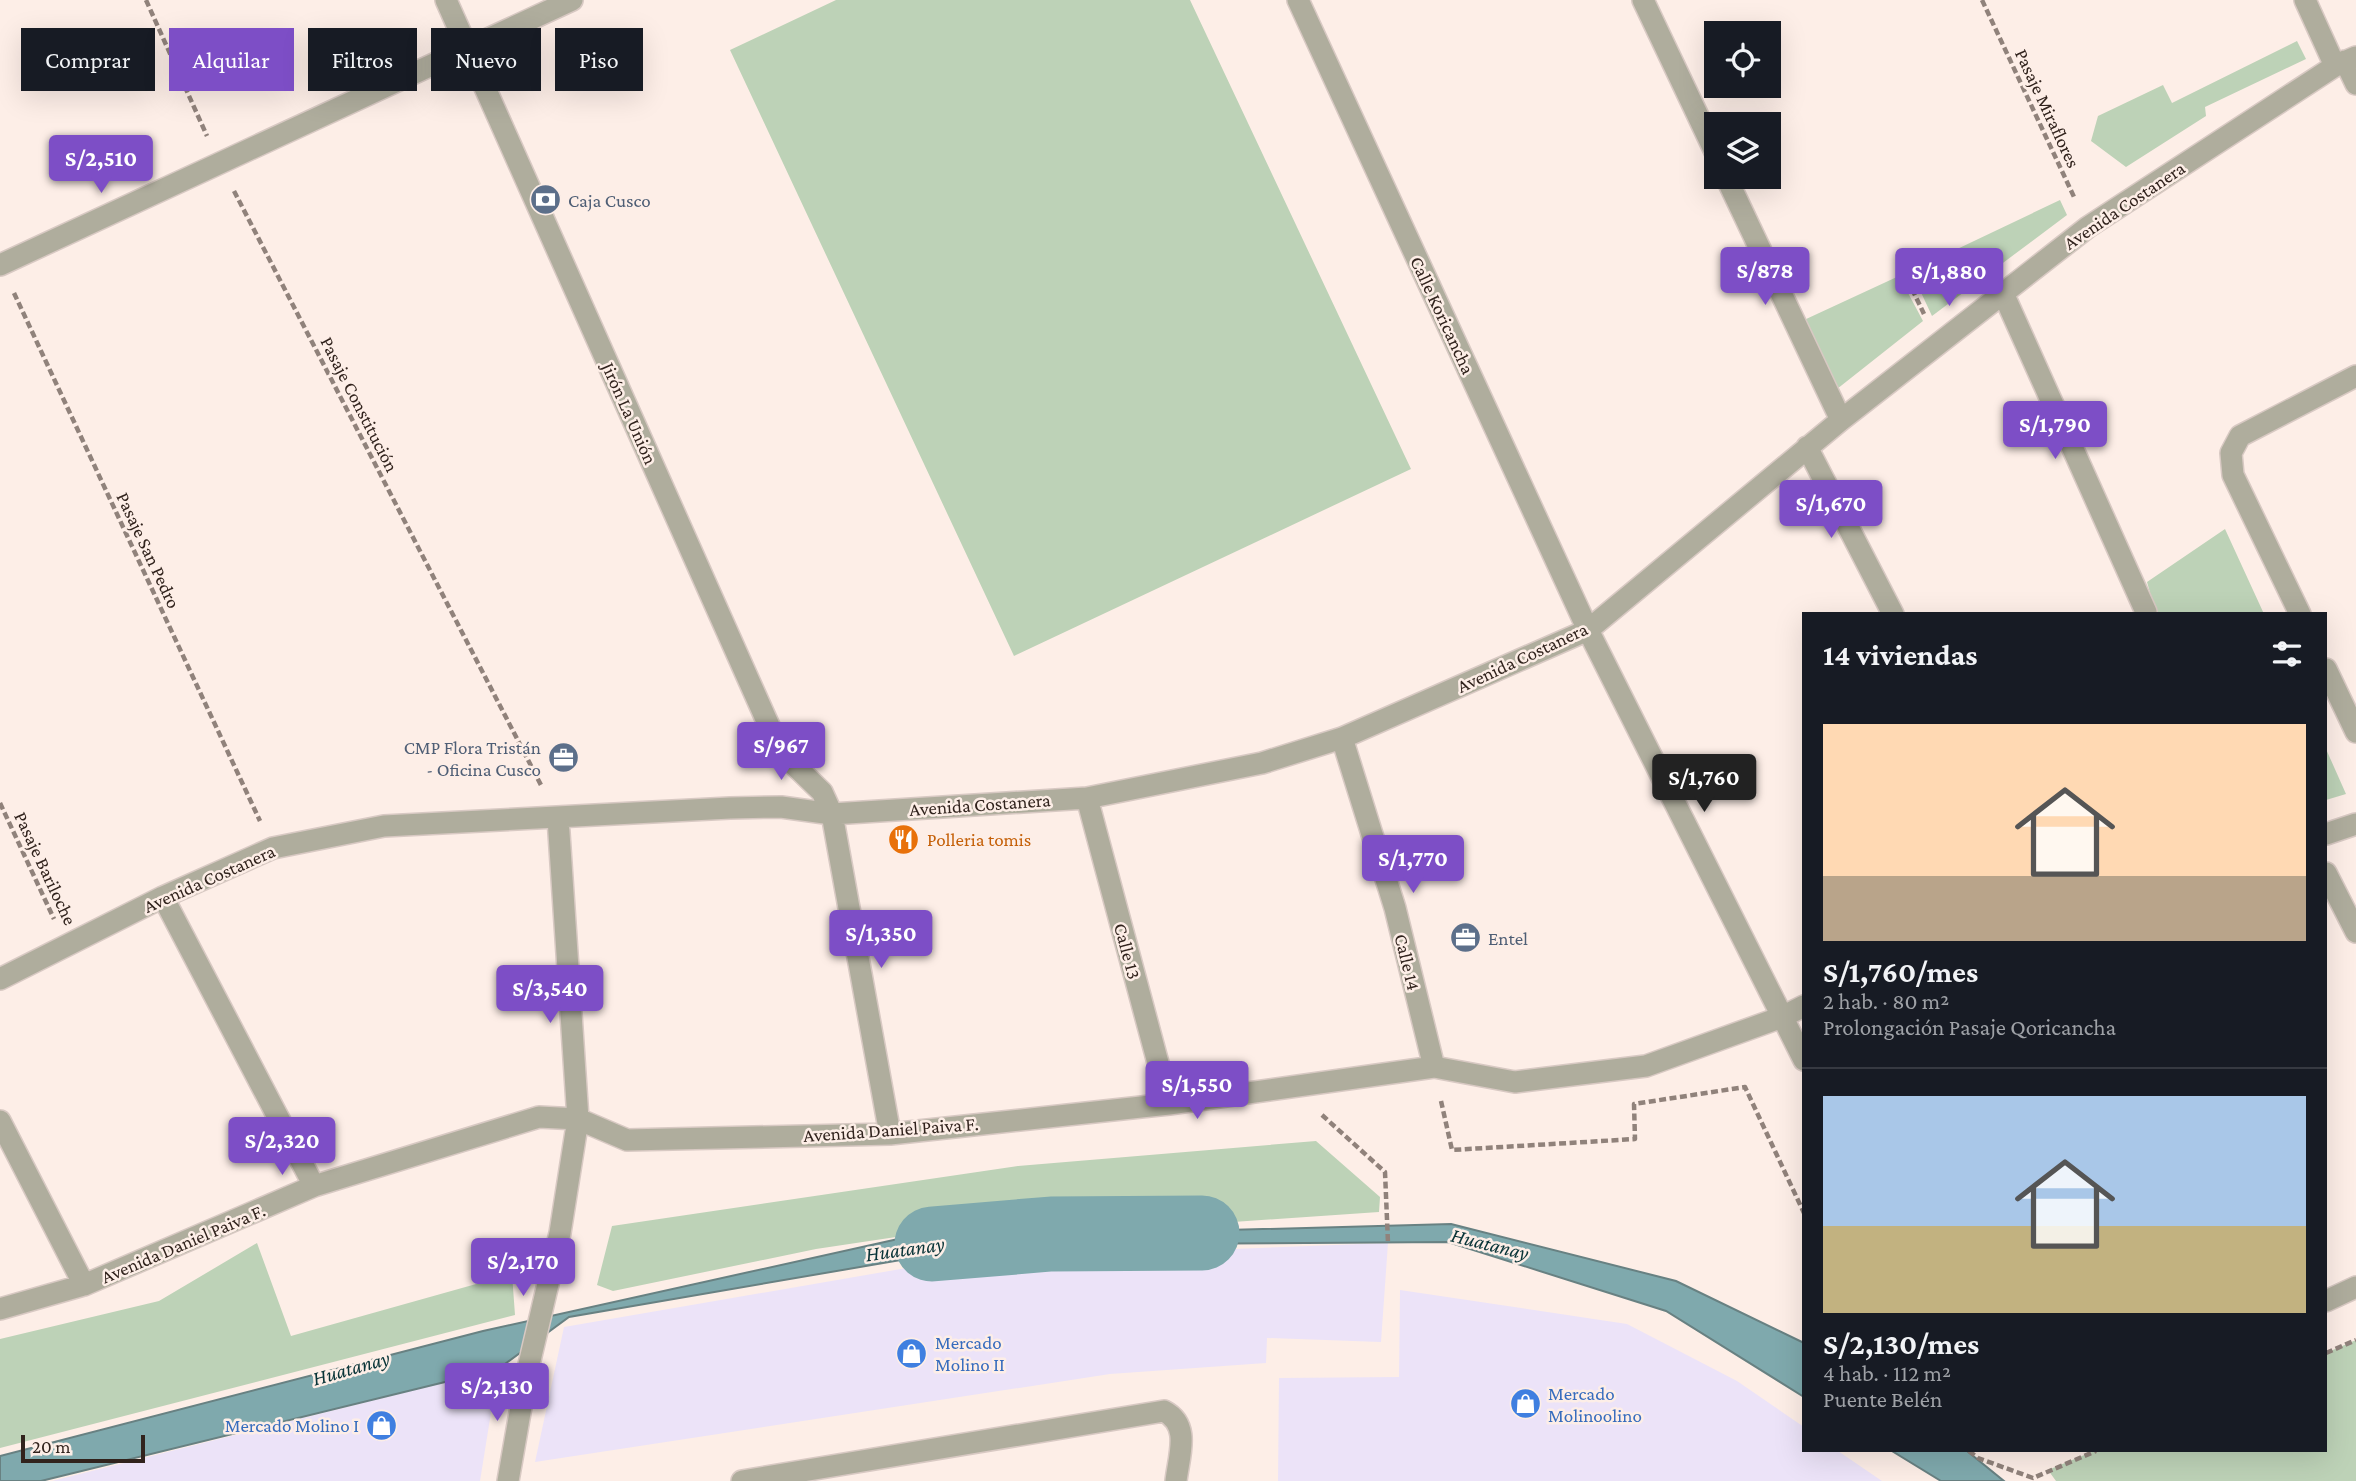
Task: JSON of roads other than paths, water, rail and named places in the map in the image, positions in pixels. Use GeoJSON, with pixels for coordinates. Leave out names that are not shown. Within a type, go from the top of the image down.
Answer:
{"type":"FeatureCollection","features":[{"type":"Feature","properties":{"kind":"street","name":"Jirón La Unión"},"geometry":{"type":"LineString","coordinates":[[446,0],[459,28]]}},
{"type":"Feature","properties":{"kind":"street"},"geometry":{"type":"LineString","coordinates":[[511,28],[572,0]]}},
{"type":"Feature","properties":{"kind":"street","name":"Calle Koricancha"},"geometry":{"type":"LineString","coordinates":[[1298,0],[1588,630],[1802,1056]]}},
{"type":"Feature","properties":{"kind":"street"},"geometry":{"type":"LineString","coordinates":[[1643,0],[1704,129]]}},
{"type":"Feature","properties":{"kind":"street"},"geometry":{"type":"LineString","coordinates":[[2305,0],[2346,62],[2356,84]]}},
{"type":"Feature","properties":{"kind":"street","name":"Avenida Costanera"},"geometry":{"type":"LineString","coordinates":[[0,978],[163,897],[273,848],[384,826],[743,807],[781,807],[832,814],[1087,798],[1262,763],[1342,738],[1588,630],[1807,447],[2088,227],[2346,62]]}},
{"type":"Feature","properties":{"kind":"street"},"geometry":{"type":"LineString","coordinates":[[0,265],[431,65]]}},
{"type":"Feature","properties":{"kind":"street","name":"Jirón La Unión"},"geometry":{"type":"LineString","coordinates":[[487,91],[770,728],[791,762],[822,792],[832,814]]}},
{"type":"Feature","properties":{"kind":"street"},"geometry":{"type":"LineString","coordinates":[[1733,189],[1841,420]]}},
{"type":"Feature","properties":{"kind":"street"},"geometry":{"type":"LineString","coordinates":[[2003,293],[2146,612]]}},
{"type":"Feature","properties":{"kind":"street"},"geometry":{"type":"LineString","coordinates":[[2299,612],[2233,475],[2231,453],[2241,436],[2356,376]]}},
{"type":"Feature","properties":{"kind":"street"},"geometry":{"type":"LineString","coordinates":[[1807,447],[1892,612]]}},
{"type":"Feature","properties":{"kind":"street"},"geometry":{"type":"LineString","coordinates":[[2327,671],[2356,732]]}},
{"type":"Feature","properties":{"kind":"street","name":"Calle 14"},"geometry":{"type":"LineString","coordinates":[[1342,738],[1395,908],[1434,1067]]}},
{"type":"Feature","properties":{"kind":"street","name":"Calle 13"},"geometry":{"type":"LineString","coordinates":[[1087,798],[1169,1104]]}},
{"type":"Feature","properties":{"kind":"street"},"geometry":{"type":"LineString","coordinates":[[832,814],[890,1133]]}},
{"type":"Feature","properties":{"kind":"street"},"geometry":{"type":"LineString","coordinates":[[508,1481],[527,1373],[560,1233],[578,1119],[558,817]]}},
{"type":"Feature","properties":{"kind":"street"},"geometry":{"type":"LineString","coordinates":[[2327,834],[2356,824]]}},
{"type":"Feature","properties":{"kind":"street"},"geometry":{"type":"LineString","coordinates":[[2327,875],[2356,932]]}},
{"type":"Feature","properties":{"kind":"street"},"geometry":{"type":"LineString","coordinates":[[163,897],[314,1186]]}},
{"type":"Feature","properties":{"kind":"street","name":"Avenida Daniel Paiva F."},"geometry":{"type":"LineString","coordinates":[[0,1309],[85,1285],[314,1186],[539,1117],[578,1119],[627,1140],[890,1133],[1169,1104],[1434,1067],[1515,1082],[1646,1066],[1782,1017],[1802,1007]]}},
{"type":"Feature","properties":{"kind":"street"},"geometry":{"type":"LineString","coordinates":[[0,1121],[85,1285]]}},
{"type":"Feature","properties":{"kind":"street"},"geometry":{"type":"LineString","coordinates":[[2327,1301],[2356,1287]]}},
{"type":"Feature","properties":{"kind":"street"},"geometry":{"type":"LineString","coordinates":[[742,1481],[1164,1411],[1176,1417],[1182,1429],[1176,1481]]}},
{"type":"Feature","properties":{"kind":"water"},"geometry":{"type":"Polygon","coordinates":[[[1451,1224],[1676,1281],[1802,1342],[1802,1396],[1666,1311],[1448,1242],[988,1245],[569,1317],[498,1369],[41,1481],[0,1481],[0,1456],[483,1331],[898,1239],[1451,1224]]]}},
{"type":"Feature","properties":{"kind":"water"},"geometry":{"type":"Polygon","coordinates":[[[1894,1452],[1968,1452],[2004,1481],[1941,1481],[1894,1452]]]}},
{"type":"Feature","properties":{"kind":"waterway","name":"Huatanay"},"geometry":{"type":"LineString","coordinates":[[932,1244],[1051,1234],[1202,1233]]}},
{"type":"Feature","properties":{"kind":"place","name":"Caja Cusco"},"geometry":{"type":"Point","coordinates":[545,200]}},
{"type":"Feature","properties":{"kind":"place","name":"CMP Flora Tristán - Oficina Cusco"},"geometry":{"type":"Point","coordinates":[564,758]}},
{"type":"Feature","properties":{"kind":"place","name":"Polleria tomis"},"geometry":{"type":"Point","coordinates":[904,839]}},
{"type":"Feature","properties":{"kind":"place","name":"Entel"},"geometry":{"type":"Point","coordinates":[1465,938]}},
{"type":"Feature","properties":{"kind":"place","name":"Mercado Molino II"},"geometry":{"type":"Point","coordinates":[912,1353]}},
{"type":"Feature","properties":{"kind":"place","name":"Mercado Molinoolino"},"geometry":{"type":"Point","coordinates":[1525,1404]}},
{"type":"Feature","properties":{"kind":"place","name":"Mercado Molino I"},"geometry":{"type":"Point","coordinates":[382,1425]}}]}
